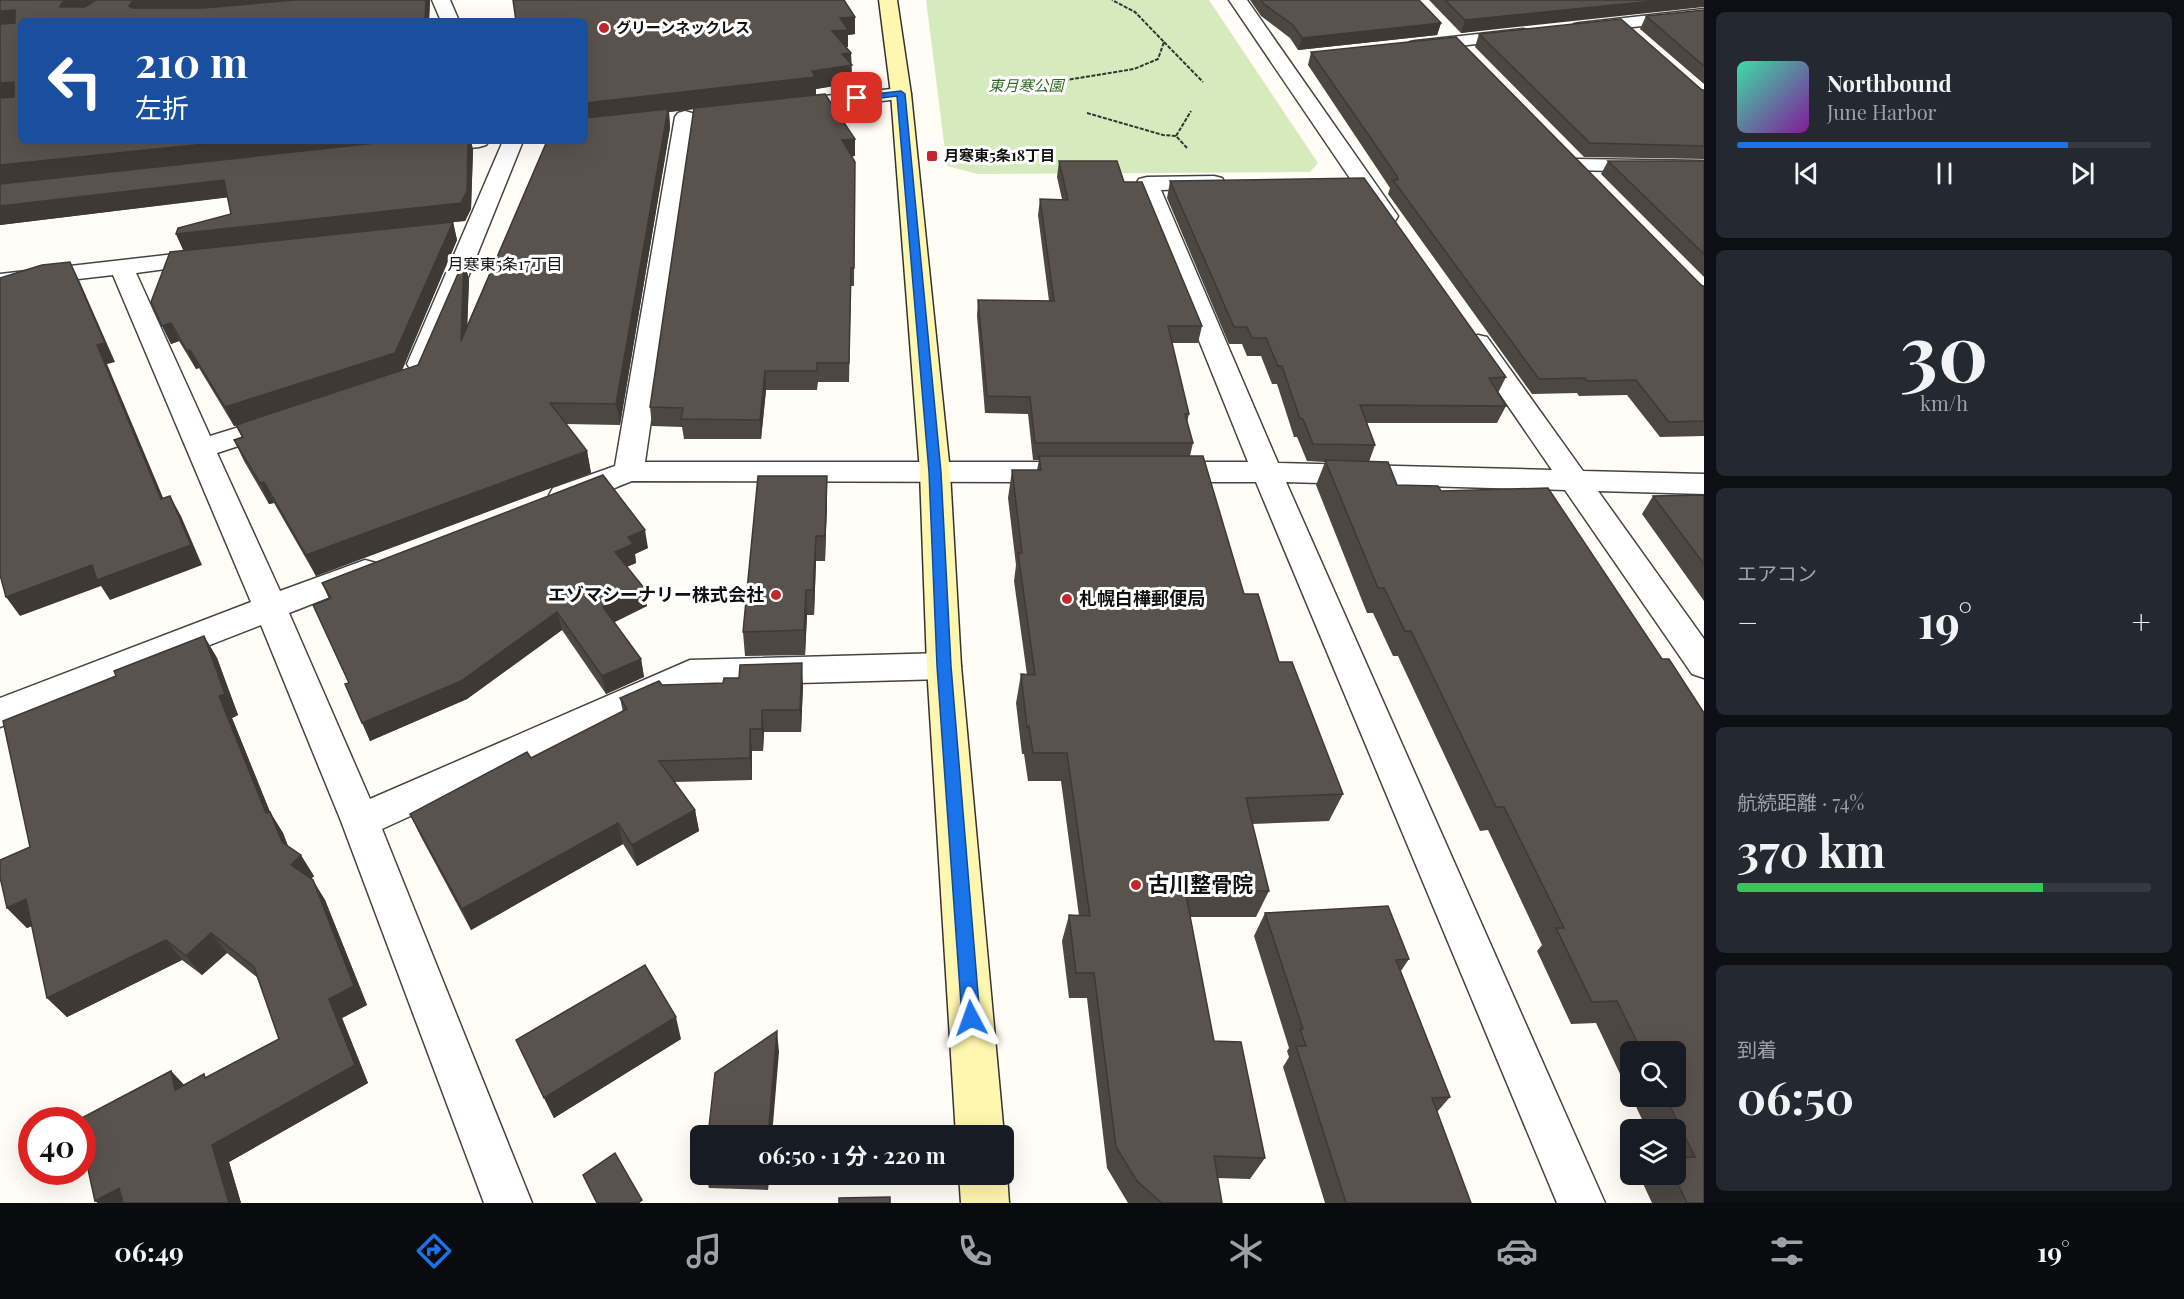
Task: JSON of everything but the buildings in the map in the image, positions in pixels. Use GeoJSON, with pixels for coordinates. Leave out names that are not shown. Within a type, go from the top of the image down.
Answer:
{"type":"FeatureCollection","features":[{"type":"Feature","properties":{"kind":"street"},"geometry":{"type":"LineString","coordinates":[[441,0],[449,18]]}},
{"type":"Feature","properties":{"kind":"street"},"geometry":{"type":"LineString","coordinates":[[888,0],[901,94],[935,472],[944,666],[979,1125]]}},
{"type":"Feature","properties":{"kind":"street"},"geometry":{"type":"LineString","coordinates":[[1238,0],[1292,59],[1363,180],[1404,239]]}},
{"type":"Feature","properties":{"kind":"street"},"geometry":{"type":"LineString","coordinates":[[1562,30],[1704,14]]}},
{"type":"Feature","properties":{"kind":"street"},"geometry":{"type":"LineString","coordinates":[[1620,23],[1637,38]]}},
{"type":"Feature","properties":{"kind":"street"},"geometry":{"type":"LineString","coordinates":[[1441,25],[1474,58]]}},
{"type":"Feature","properties":{"kind":"street"},"geometry":{"type":"LineString","coordinates":[[1398,48],[1539,32]]}},
{"type":"Feature","properties":{"kind":"street"},"geometry":{"type":"LineString","coordinates":[[764,109],[901,94]]}},
{"type":"Feature","properties":{"kind":"street"},"geometry":{"type":"LineString","coordinates":[[629,471],[685,117]]}},
{"type":"Feature","properties":{"kind":"street"},"geometry":{"type":"LineString","coordinates":[[408,149],[452,144]]}},
{"type":"Feature","properties":{"kind":"street"},"geometry":{"type":"LineString","coordinates":[[403,382],[414,378],[463,230],[511,144]]}},
{"type":"Feature","properties":{"kind":"street"},"geometry":{"type":"LineString","coordinates":[[1561,149],[1601,189]]}},
{"type":"Feature","properties":{"kind":"street"},"geometry":{"type":"LineString","coordinates":[[1577,165],[1704,166]]}},
{"type":"Feature","properties":{"kind":"street"},"geometry":{"type":"LineString","coordinates":[[1328,181],[1363,180]]}},
{"type":"Feature","properties":{"kind":"street"},"geometry":{"type":"LineString","coordinates":[[1246,182],[1147,184],[1267,472],[1581,1203]]}},
{"type":"Feature","properties":{"kind":"street"},"geometry":{"type":"LineString","coordinates":[[0,281],[227,255]]}},
{"type":"Feature","properties":{"kind":"street"},"geometry":{"type":"LineString","coordinates":[[121,266],[270,607],[360,821],[508,1203]]}},
{"type":"Feature","properties":{"kind":"street"},"geometry":{"type":"LineString","coordinates":[[1465,326],[1704,665]]}},
{"type":"Feature","properties":{"kind":"street"},"geometry":{"type":"LineString","coordinates":[[201,449],[302,416]]}},
{"type":"Feature","properties":{"kind":"street"},"geometry":{"type":"LineString","coordinates":[[539,505],[629,471],[1089,472]]}},
{"type":"Feature","properties":{"kind":"street"},"geometry":{"type":"LineString","coordinates":[[1136,472],[1267,472],[1704,484]]}},
{"type":"Feature","properties":{"kind":"street"},"geometry":{"type":"LineString","coordinates":[[0,713],[393,560]]}},
{"type":"Feature","properties":{"kind":"street"},"geometry":{"type":"LineString","coordinates":[[360,821],[690,674],[944,666]]}},
{"type":"Feature","properties":{"kind":"street"},"geometry":{"type":"LineString","coordinates":[[984,1185],[985,1203]]}},
{"type":"Feature","properties":{"kind":"path"},"geometry":{"type":"LineString","coordinates":[[1112,0],[1135,12],[1203,82]]}},
{"type":"Feature","properties":{"kind":"path"},"geometry":{"type":"LineString","coordinates":[[1048,83],[1134,69],[1158,58],[1164,42]]}},
{"type":"Feature","properties":{"kind":"path"},"geometry":{"type":"LineString","coordinates":[[1176,136],[1191,111]]}},
{"type":"Feature","properties":{"kind":"path"},"geometry":{"type":"LineString","coordinates":[[1087,113],[1163,135],[1176,136],[1186,145],[1200,183]]}},
{"type":"Feature","properties":{"kind":"green space","name":"東月寒公園"},"geometry":{"type":"Polygon","coordinates":[[[926,0],[1209,0],[1318,163],[1310,172],[978,174],[947,166],[926,0]]]}},
{"type":"Feature","properties":{"kind":"place","name":"グリーンネックレス"},"geometry":{"type":"Point","coordinates":[604,28]}},
{"type":"Feature","properties":{"kind":"place","name":"月寒東5条18丁目"},"geometry":{"type":"Point","coordinates":[932,156]}},
{"type":"Feature","properties":{"kind":"place","name":"エゾマシーナリー株式会社"},"geometry":{"type":"Point","coordinates":[776,595]}},
{"type":"Feature","properties":{"kind":"place","name":"札幌白樺郵便局"},"geometry":{"type":"Point","coordinates":[1067,599]}},
{"type":"Feature","properties":{"kind":"place","name":"古川整骨院"},"geometry":{"type":"Point","coordinates":[1136,885]}},
{"type":"Feature","properties":{"kind":"district","name":"月寒東5条17丁目"},"geometry":{"type":"Point","coordinates":[505,264]}},
{"type":"Feature","properties":{"kind":"route"},"geometry":{"type":"LineString","coordinates":[[857,98],[901,94],[935,472],[944,666],[971,1018]]}}]}
